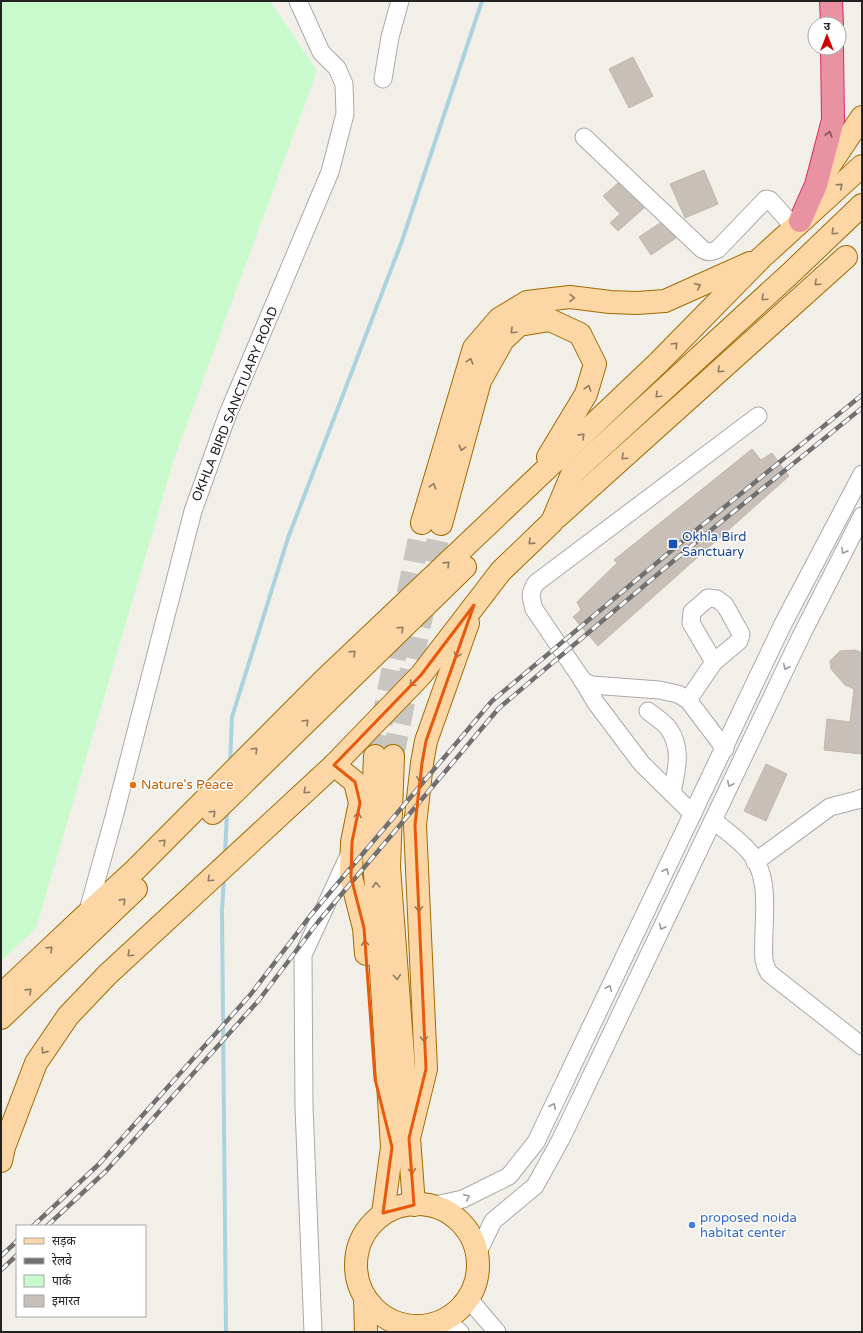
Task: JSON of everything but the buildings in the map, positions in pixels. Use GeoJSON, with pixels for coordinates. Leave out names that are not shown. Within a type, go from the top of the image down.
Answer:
{"type":"FeatureCollection","features":[{"type":"Feature","properties":{"kind":"highway"},"geometry":{"type":"LineString","coordinates":[[832,1],[832,16]]}},
{"type":"Feature","properties":{"kind":"highway"},"geometry":{"type":"LineString","coordinates":[[797,224],[816,185],[833,120],[832,56]]}},
{"type":"Feature","properties":{"kind":"main road"},"geometry":{"type":"LineString","coordinates":[[816,185],[862,116]]}},
{"type":"Feature","properties":{"kind":"main road"},"geometry":{"type":"LineString","coordinates":[[1,1018],[140,875],[329,688],[494,539],[504,509],[658,363],[761,258],[862,166]]}},
{"type":"Feature","properties":{"kind":"main road"},"geometry":{"type":"LineString","coordinates":[[552,522],[572,474],[793,271],[862,205]]}},
{"type":"Feature","properties":{"kind":"main road"},"geometry":{"type":"LineString","coordinates":[[793,271],[854,255]]}},
{"type":"Feature","properties":{"kind":"main road"},"geometry":{"type":"LineString","coordinates":[[1,1161],[4,1147],[36,1063],[68,1016],[107,974],[334,765],[421,675],[501,571],[552,522],[854,255]]}},
{"type":"Feature","properties":{"kind":"main road"},"geometry":{"type":"LineString","coordinates":[[533,482],[586,394],[595,364],[580,334],[550,320],[519,326],[503,340],[480,381],[431,524],[474,348],[499,319],[527,302],[570,297],[610,302],[637,303],[664,301],[761,258]]}},
{"type":"Feature","properties":{"kind":"main road"},"geometry":{"type":"LineString","coordinates":[[366,1332],[365,1298],[356,1276],[356,1252],[366,1230],[383,1212],[401,1143],[426,1069],[415,825],[422,763],[426,741],[474,605]]}},
{"type":"Feature","properties":{"kind":"main road"},"geometry":{"type":"LineString","coordinates":[[384,756],[401,1143]]}},
{"type":"Feature","properties":{"kind":"main road"},"geometry":{"type":"LineString","coordinates":[[334,765],[355,782],[360,804],[352,848],[351,877],[364,928],[375,1078],[401,1143],[422,1206]]}},
{"type":"Feature","properties":{"kind":"main road"},"geometry":{"type":"LineString","coordinates":[[1,996],[87,914],[140,875]]}},
{"type":"Feature","properties":{"kind":"main road"},"geometry":{"type":"LineString","coordinates":[[365,1298],[382,1315],[401,1328],[428,1325],[451,1316],[468,1298],[477,1276],[478,1252],[468,1230],[452,1213],[422,1206],[383,1212]]}},
{"type":"Feature","properties":{"kind":"street","name":"OKHLA BIRD SANCTUARY ROAD"},"geometry":{"type":"LineString","coordinates":[[87,914],[116,809],[193,511],[227,416],[330,172],[345,114],[344,84],[337,68],[321,52],[298,1]]}},
{"type":"Feature","properties":{"kind":"street"},"geometry":{"type":"LineString","coordinates":[[383,79],[390,37],[400,1]]}},
{"type":"Feature","properties":{"kind":"street"},"geometry":{"type":"LineString","coordinates":[[584,137],[706,252],[710,252],[718,248],[766,199],[770,200],[797,224]]}},
{"type":"Feature","properties":{"kind":"street"},"geometry":{"type":"LineString","coordinates":[[693,814],[642,764],[596,703],[581,678],[534,609],[531,591],[536,583],[758,416]]}},
{"type":"Feature","properties":{"kind":"street"},"geometry":{"type":"LineString","coordinates":[[422,1206],[462,1199],[509,1176],[536,1142],[725,749],[783,624],[862,474]]}},
{"type":"Feature","properties":{"kind":"street"},"geometry":{"type":"LineString","coordinates":[[478,1252],[493,1220],[535,1186],[550,1159],[801,636],[862,516]]}},
{"type":"Feature","properties":{"kind":"street"},"geometry":{"type":"LineString","coordinates":[[688,700],[714,662]]}},
{"type":"Feature","properties":{"kind":"street"},"geometry":{"type":"LineString","coordinates":[[581,678],[585,682],[592,685],[678,694],[688,700],[725,749]]}},
{"type":"Feature","properties":{"kind":"street"},"geometry":{"type":"LineString","coordinates":[[648,711],[669,728],[678,748],[678,760],[672,793]]}},
{"type":"Feature","properties":{"kind":"street"},"geometry":{"type":"LineString","coordinates":[[755,862],[830,807],[862,798]]}},
{"type":"Feature","properties":{"kind":"street"},"geometry":{"type":"LineString","coordinates":[[713,820],[746,848],[755,862],[762,878],[764,892],[763,950],[766,967],[775,978],[862,1046]]}},
{"type":"Feature","properties":{"kind":"street"},"geometry":{"type":"LineString","coordinates":[[314,1332],[304,1107],[303,955],[352,848]]}},
{"type":"Feature","properties":{"kind":"street"},"geometry":{"type":"LineString","coordinates":[[468,1298],[497,1332]]}},
{"type":"Feature","properties":{"kind":"street"},"geometry":{"type":"LineString","coordinates":[[444,1318],[460,1332]]}},
{"type":"Feature","properties":{"kind":"highlighted area"},"geometry":{"type":"Polygon","coordinates":[[[474,605],[426,741],[415,825],[426,1069],[409,1138],[414,1205],[383,1213],[392,1147],[375,1079],[364,928],[351,877],[352,842],[360,803],[355,782],[334,765],[421,675],[474,605]]]}},
{"type":"Feature","properties":{"kind":"green space"},"geometry":{"type":"Polygon","coordinates":[[[1,1],[270,1],[317,71],[175,456],[36,928],[1,961],[1,1]]]}},
{"type":"Feature","properties":{"kind":"waterway"},"geometry":{"type":"LineString","coordinates":[[230,764],[232,717],[288,538],[402,241],[482,1]]}},
{"type":"Feature","properties":{"kind":"waterway"},"geometry":{"type":"LineString","coordinates":[[225,856],[227,811]]}},
{"type":"Feature","properties":{"kind":"waterway"},"geometry":{"type":"LineString","coordinates":[[224,876],[222,912],[226,1332]]}},
{"type":"Feature","properties":{"kind":"tunnel"},"geometry":{"type":"LineString","coordinates":[[375,756],[422,523]]}},
{"type":"Feature","properties":{"kind":"tunnel"},"geometry":{"type":"LineString","coordinates":[[393,756],[441,524]]}},
{"type":"Feature","properties":{"kind":"railway"},"geometry":{"type":"LineString","coordinates":[[34,1225],[99,1164],[251,994],[310,916],[492,701],[684,540],[862,395]]}},
{"type":"Feature","properties":{"kind":"railway"},"geometry":{"type":"LineString","coordinates":[[48,1225],[106,1171],[259,1000],[318,922],[499,708],[690,547],[862,408]]}},
{"type":"Feature","properties":{"kind":"railway"},"geometry":{"type":"LineString","coordinates":[[1,1256],[16,1242]]}},
{"type":"Feature","properties":{"kind":"railway"},"geometry":{"type":"LineString","coordinates":[[1,1270],[16,1256]]}},
{"type":"Feature","properties":{"kind":"place","name":"Okhla Bird Sanctuary"},"geometry":{"type":"Point","coordinates":[673,544]}},
{"type":"Feature","properties":{"kind":"place","name":"Nature's Peace"},"geometry":{"type":"Point","coordinates":[133,785]}},
{"type":"Feature","properties":{"kind":"place","name":"proposed noida habitat center"},"geometry":{"type":"Point","coordinates":[692,1225]}}]}
